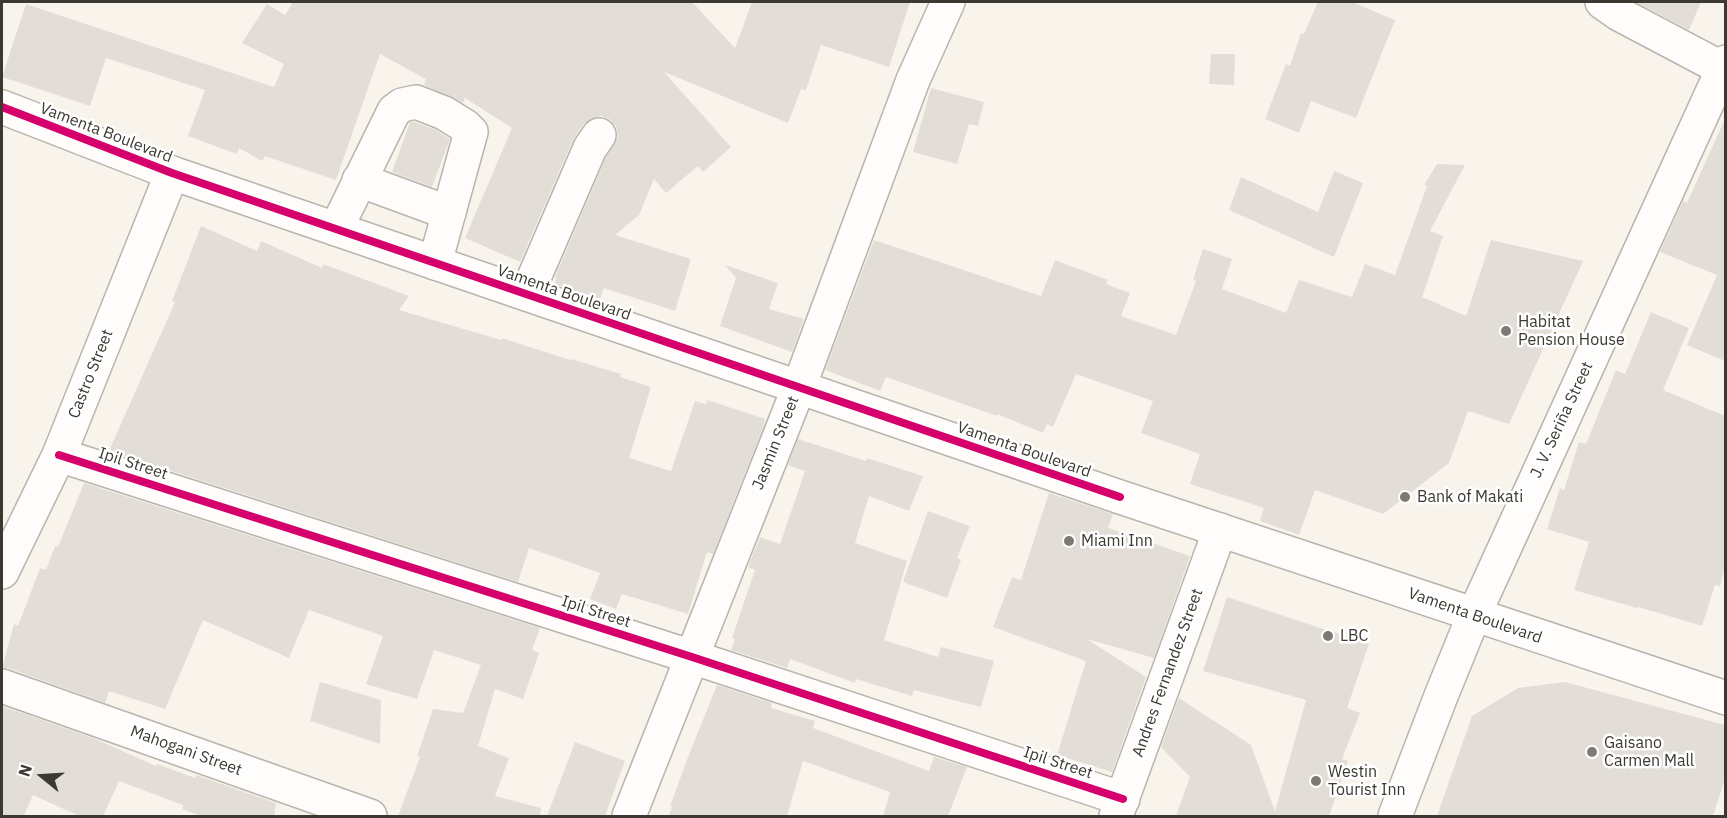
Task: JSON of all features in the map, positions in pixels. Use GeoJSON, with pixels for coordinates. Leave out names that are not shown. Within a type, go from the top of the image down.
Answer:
{"type":"FeatureCollection","features":[{"type":"Feature","properties":{"kind":"street","name":"Jasmin Street"},"geometry":{"type":"LineString","coordinates":[[629,816],[799,387],[913,80],[948,2]]}},
{"type":"Feature","properties":{"kind":"street"},"geometry":{"type":"LineString","coordinates":[[1602,2],[1619,14],[1724,65]]}},
{"type":"Feature","properties":{"kind":"street","name":"J. V. Seriña Street"},"geometry":{"type":"LineString","coordinates":[[1395,816],[1474,615],[1724,65]]}},
{"type":"Feature","properties":{"kind":"street"},"geometry":{"type":"LineString","coordinates":[[336,229],[394,111],[402,105],[416,102],[444,113],[471,132],[435,262]]}},
{"type":"Feature","properties":{"kind":"street","name":"Vamenta Boulevard"},"geometry":{"type":"LineString","coordinates":[[2,107],[172,173],[1220,530],[1725,698]]}},
{"type":"Feature","properties":{"kind":"street"},"geometry":{"type":"LineString","coordinates":[[527,294],[590,148],[599,135]]}},
{"type":"Feature","properties":{"kind":"street","name":"Castro Street"},"geometry":{"type":"LineString","coordinates":[[2,572],[59,455],[172,173]]}},
{"type":"Feature","properties":{"kind":"street"},"geometry":{"type":"LineString","coordinates":[[359,180],[449,213]]}},
{"type":"Feature","properties":{"kind":"street","name":"Ipil Street"},"geometry":{"type":"LineString","coordinates":[[59,455],[692,657],[1120,808]]}},
{"type":"Feature","properties":{"kind":"street","name":"Andres Fernandez Street"},"geometry":{"type":"LineString","coordinates":[[1120,808],[1220,530]]}},
{"type":"Feature","properties":{"kind":"street","name":"Mahogani Street"},"geometry":{"type":"LineString","coordinates":[[2,686],[370,816]]}},
{"type":"Feature","properties":{"kind":"building"},"geometry":{"type":"Polygon","coordinates":[[[293,2],[692,2],[735,48],[752,2],[910,2],[889,67],[821,45],[806,90],[801,89],[788,123],[664,72],[731,147],[703,172],[698,166],[666,193],[654,179],[639,215],[615,235],[691,259],[675,311],[604,288],[600,299],[554,284],[606,157],[618,137],[616,126],[609,119],[601,116],[592,118],[584,124],[573,140],[520,262],[465,238],[512,128],[465,98],[463,103],[424,85],[426,79],[380,54],[336,180],[265,156],[262,161],[239,148],[237,154],[188,136],[205,90],[106,58],[90,106],[2,77],[26,4],[274,87],[284,64],[242,43],[267,4],[285,15],[293,2]]]}},
{"type":"Feature","properties":{"kind":"building"},"geometry":{"type":"Polygon","coordinates":[[[1318,2],[1352,2],[1395,20],[1356,118],[1311,101],[1299,133],[1265,119],[1286,64],[1290,66],[1301,33],[1304,34],[1318,2]]]}},
{"type":"Feature","properties":{"kind":"building"},"geometry":{"type":"Polygon","coordinates":[[[1635,2],[1701,2],[1689,30],[1635,2]]]}},
{"type":"Feature","properties":{"kind":"building"},"geometry":{"type":"Polygon","coordinates":[[[1211,54],[1235,54],[1234,85],[1209,84],[1211,54]]]}},
{"type":"Feature","properties":{"kind":"building"},"geometry":{"type":"Polygon","coordinates":[[[931,88],[984,102],[978,126],[969,124],[957,164],[913,152],[931,88]]]}},
{"type":"Feature","properties":{"kind":"building"},"geometry":{"type":"Polygon","coordinates":[[[1725,119],[1725,361],[1687,345],[1717,275],[1660,252],[1683,201],[1687,203],[1725,119]]]}},
{"type":"Feature","properties":{"kind":"building"},"geometry":{"type":"Polygon","coordinates":[[[410,122],[436,130],[450,139],[432,187],[392,172],[410,122]]]}},
{"type":"Feature","properties":{"kind":"building"},"geometry":{"type":"Polygon","coordinates":[[[1437,164],[1465,165],[1430,231],[1443,236],[1422,297],[1466,316],[1491,240],[1583,261],[1509,424],[1468,411],[1449,463],[1383,514],[1315,490],[1299,535],[1260,521],[1264,508],[1190,484],[1200,454],[1141,433],[1153,401],[1076,374],[1053,427],[1047,424],[1043,433],[997,414],[997,416],[886,377],[880,391],[825,370],[874,240],[1041,296],[1055,260],[1108,280],[1106,284],[1130,293],[1121,316],[1176,335],[1196,281],[1193,280],[1203,249],[1232,259],[1222,289],[1286,313],[1299,280],[1352,297],[1365,264],[1395,275],[1427,186],[1424,185],[1437,164]]]}},
{"type":"Feature","properties":{"kind":"building"},"geometry":{"type":"Polygon","coordinates":[[[1334,171],[1363,183],[1334,257],[1229,210],[1241,177],[1318,212],[1334,171]]]}},
{"type":"Feature","properties":{"kind":"building"},"geometry":{"type":"Polygon","coordinates":[[[201,226],[257,251],[261,241],[322,268],[323,264],[409,296],[399,310],[621,374],[620,377],[651,387],[629,458],[671,471],[695,401],[706,404],[707,400],[765,419],[713,554],[707,552],[688,614],[622,594],[616,609],[590,599],[600,573],[529,548],[518,582],[109,451],[175,302],[172,301],[201,226]]]}},
{"type":"Feature","properties":{"kind":"building"},"geometry":{"type":"Polygon","coordinates":[[[725,265],[778,283],[769,309],[804,319],[792,352],[720,326],[736,278],[725,265]]]}},
{"type":"Feature","properties":{"kind":"building"},"geometry":{"type":"Polygon","coordinates":[[[1651,312],[1689,328],[1663,390],[1725,416],[1725,567],[1720,586],[1715,585],[1702,626],[1574,590],[1589,542],[1547,529],[1560,488],[1564,490],[1579,442],[1586,444],[1616,370],[1625,374],[1651,312]]]}},
{"type":"Feature","properties":{"kind":"building"},"geometry":{"type":"Polygon","coordinates":[[[798,439],[923,476],[909,511],[869,496],[855,543],[907,561],[884,640],[938,657],[941,647],[994,661],[981,707],[914,690],[912,696],[856,679],[855,683],[790,659],[787,668],[731,650],[735,639],[732,638],[755,570],[748,567],[760,537],[780,544],[805,471],[788,465],[798,439]]]}},
{"type":"Feature","properties":{"kind":"building"},"geometry":{"type":"Polygon","coordinates":[[[84,483],[540,628],[532,650],[539,653],[523,699],[495,689],[478,746],[509,758],[495,796],[541,808],[540,816],[398,816],[420,757],[417,756],[433,709],[463,713],[481,665],[434,650],[417,699],[366,684],[383,636],[309,610],[289,658],[203,620],[165,709],[109,691],[105,703],[8,668],[2,668],[14,624],[18,626],[40,568],[46,570],[55,546],[58,547],[84,483]]]}},
{"type":"Feature","properties":{"kind":"building"},"geometry":{"type":"Polygon","coordinates":[[[1049,493],[1113,514],[1108,528],[1190,556],[1154,658],[1087,639],[1146,677],[1112,772],[1057,755],[1086,661],[993,627],[1012,577],[1021,580],[1049,493]]]}},
{"type":"Feature","properties":{"kind":"building"},"geometry":{"type":"Polygon","coordinates":[[[928,511],[970,526],[957,558],[961,560],[947,598],[903,582],[928,511]]]}},
{"type":"Feature","properties":{"kind":"building"},"geometry":{"type":"Polygon","coordinates":[[[1227,597],[1369,644],[1347,708],[1360,713],[1342,759],[1348,761],[1329,816],[1176,816],[1190,777],[1161,747],[1179,698],[1251,745],[1275,811],[1306,700],[1203,671],[1227,597]]]}},
{"type":"Feature","properties":{"kind":"building"},"geometry":{"type":"Polygon","coordinates":[[[320,682],[381,700],[380,744],[310,721],[320,682]]]}},
{"type":"Feature","properties":{"kind":"building","name":"Gaisano Carmen Mall"},"geometry":{"type":"Polygon","coordinates":[[[1565,682],[1725,725],[1725,779],[1713,816],[1437,816],[1472,716],[1518,688],[1565,682]]]}},
{"type":"Feature","properties":{"kind":"building"},"geometry":{"type":"Polygon","coordinates":[[[717,685],[772,703],[771,708],[815,721],[813,728],[929,771],[934,757],[967,767],[948,816],[883,816],[890,792],[803,761],[787,816],[669,816],[672,807],[670,806],[717,685]]]}},
{"type":"Feature","properties":{"kind":"building"},"geometry":{"type":"Polygon","coordinates":[[[2,706],[93,738],[156,766],[157,764],[195,778],[196,775],[276,803],[274,816],[200,816],[182,809],[183,805],[119,781],[103,816],[79,816],[33,795],[24,816],[2,816],[2,706]]]}},
{"type":"Feature","properties":{"kind":"building"},"geometry":{"type":"Polygon","coordinates":[[[575,742],[625,761],[605,816],[547,816],[575,742]]]}},
{"type":"Feature","properties":{"kind":"cycle path"},"geometry":{"type":"LineString","coordinates":[[2,107],[172,173],[1120,497]]}},
{"type":"Feature","properties":{"kind":"cycle path"},"geometry":{"type":"LineString","coordinates":[[59,455],[692,657],[1123,799]]}},
{"type":"Feature","properties":{"kind":"place","name":"Habitat Pension House"},"geometry":{"type":"Point","coordinates":[1506,331]}},
{"type":"Feature","properties":{"kind":"place","name":"Bank of Makati"},"geometry":{"type":"Point","coordinates":[1405,497]}},
{"type":"Feature","properties":{"kind":"place","name":"Miami Inn"},"geometry":{"type":"Point","coordinates":[1069,541]}},
{"type":"Feature","properties":{"kind":"place","name":"LBC"},"geometry":{"type":"Point","coordinates":[1328,636]}},
{"type":"Feature","properties":{"kind":"place","name":"Gaisano Carmen Mall"},"geometry":{"type":"Point","coordinates":[1592,752]}},
{"type":"Feature","properties":{"kind":"place","name":"Westin Tourist Inn"},"geometry":{"type":"Point","coordinates":[1316,781]}}]}
